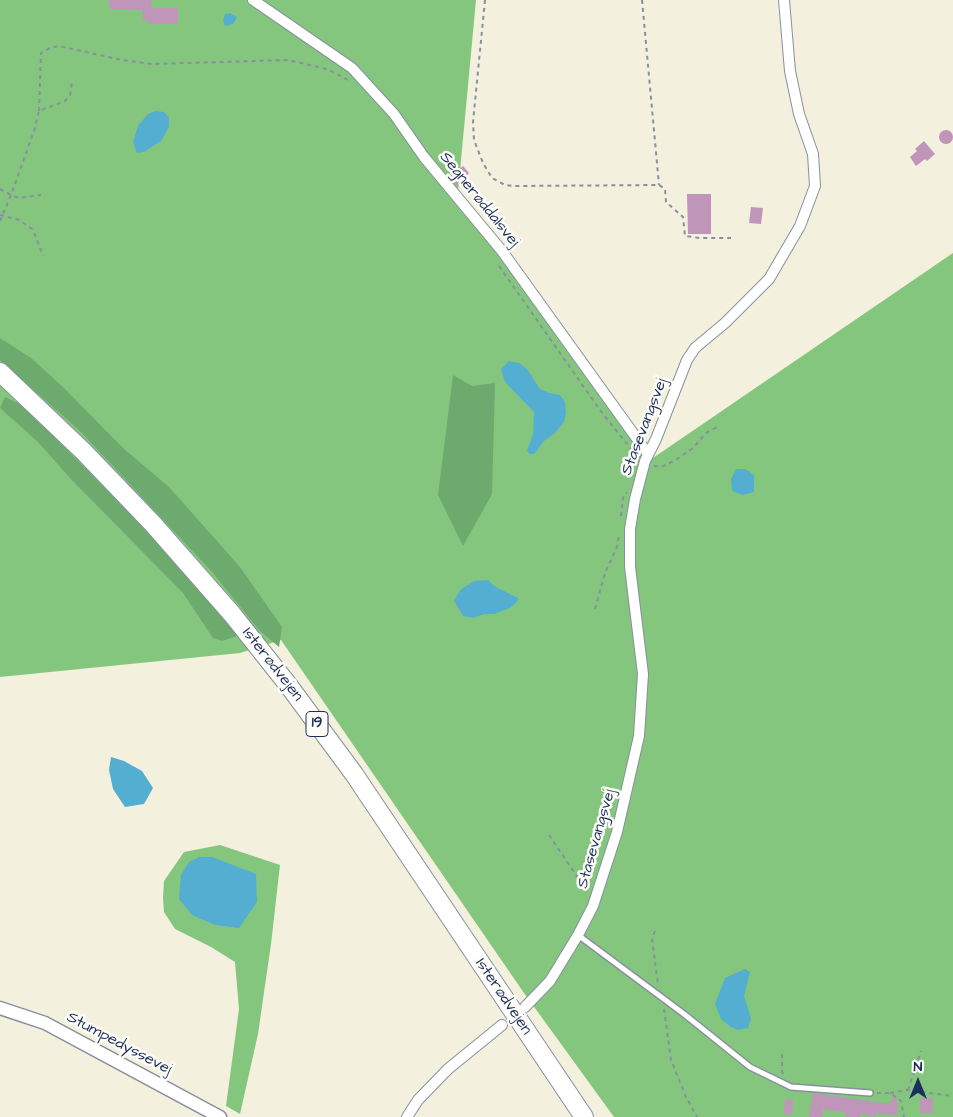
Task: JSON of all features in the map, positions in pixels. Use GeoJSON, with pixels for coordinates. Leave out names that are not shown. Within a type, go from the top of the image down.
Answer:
{"type":"FeatureCollection","features":[{"type":"Feature","properties":{"kind":"highway","name":"Isterødvejen"},"geometry":{"type":"LineString","coordinates":[[0,372],[84,451],[153,524],[232,614],[289,686],[354,774],[584,1117]]}},
{"type":"Feature","properties":{"kind":"street","name":"Segnerøddalsvej"},"geometry":{"type":"LineString","coordinates":[[253,0],[352,68],[394,114],[424,157],[502,250],[646,457]]}},
{"type":"Feature","properties":{"kind":"street","name":"Stasevangsvej"},"geometry":{"type":"LineString","coordinates":[[525,1007],[550,981],[578,935],[596,897],[617,832],[639,736],[643,674],[630,558],[630,529],[636,492],[646,457],[656,439],[687,360],[695,348],[726,323],[769,279],[800,226],[815,186],[813,154],[799,114],[790,71],[784,0]]}},
{"type":"Feature","properties":{"kind":"street","name":"Stumpedyssevej"},"geometry":{"type":"LineString","coordinates":[[0,1008],[45,1023],[220,1117]]}},
{"type":"Feature","properties":{"kind":"street"},"geometry":{"type":"LineString","coordinates":[[407,1117],[418,1100],[448,1069],[502,1025]]}},
{"type":"Feature","properties":{"kind":"lane"},"geometry":{"type":"LineString","coordinates":[[578,935],[750,1067],[790,1087],[870,1093]]}},
{"type":"Feature","properties":{"kind":"path"},"geometry":{"type":"LineString","coordinates":[[485,0],[473,122],[474,140],[483,163],[492,178],[505,185],[514,186],[659,186],[665,189],[666,202],[683,217],[685,236],[731,238]]}},
{"type":"Feature","properties":{"kind":"path"},"geometry":{"type":"LineString","coordinates":[[642,0],[659,186]]}},
{"type":"Feature","properties":{"kind":"path"},"geometry":{"type":"LineString","coordinates":[[0,221],[34,131],[39,111],[42,53],[50,48],[59,46],[122,60],[152,64],[288,60],[326,69],[348,80]]}},
{"type":"Feature","properties":{"kind":"path"},"geometry":{"type":"LineString","coordinates":[[39,111],[64,101],[70,95],[72,82]]}},
{"type":"Feature","properties":{"kind":"path"},"geometry":{"type":"LineString","coordinates":[[0,189],[11,196],[19,198],[41,195]]}},
{"type":"Feature","properties":{"kind":"path"},"geometry":{"type":"LineString","coordinates":[[1,215],[19,220],[32,229],[42,256]]}},
{"type":"Feature","properties":{"kind":"path"},"geometry":{"type":"LineString","coordinates":[[498,264],[602,413],[629,448],[646,457],[655,466],[667,464],[686,453],[706,432],[719,426]]}},
{"type":"Feature","properties":{"kind":"path"},"geometry":{"type":"LineString","coordinates":[[621,518],[624,495],[627,492],[636,492]]}},
{"type":"Feature","properties":{"kind":"path"},"geometry":{"type":"LineString","coordinates":[[595,609],[605,573],[617,547],[620,534]]}},
{"type":"Feature","properties":{"kind":"path"},"geometry":{"type":"LineString","coordinates":[[549,835],[584,887],[596,897]]}},
{"type":"Feature","properties":{"kind":"path"},"geometry":{"type":"LineString","coordinates":[[655,931],[652,939],[653,955],[662,998],[670,1060],[697,1117]]}},
{"type":"Feature","properties":{"kind":"path"},"geometry":{"type":"LineString","coordinates":[[908,1090],[922,1051]]}},
{"type":"Feature","properties":{"kind":"path"},"geometry":{"type":"LineString","coordinates":[[782,1054],[782,1071],[787,1085]]}},
{"type":"Feature","properties":{"kind":"path"},"geometry":{"type":"LineString","coordinates":[[870,1093],[890,1093],[908,1090],[953,1096]]}},
{"type":"Feature","properties":{"kind":"path"},"geometry":{"type":"LineString","coordinates":[[890,1093],[901,1101],[904,1117]]}},
{"type":"Feature","properties":{"kind":"green space"},"geometry":{"type":"Polygon","coordinates":[[[0,0],[476,0],[458,192],[650,460],[953,253],[953,1117],[614,1117],[524,993],[281,640],[240,653],[0,677],[0,0]]]}},
{"type":"Feature","properties":{"kind":"green space"},"geometry":{"type":"Polygon","coordinates":[[[0,338],[31,358],[63,387],[124,449],[169,487],[240,567],[282,627],[279,647],[259,630],[213,573],[81,432],[0,360],[0,338]]]}},
{"type":"Feature","properties":{"kind":"green space"},"geometry":{"type":"Polygon","coordinates":[[[453,375],[472,386],[495,383],[492,494],[463,546],[438,495],[453,375]]]}},
{"type":"Feature","properties":{"kind":"green space"},"geometry":{"type":"Polygon","coordinates":[[[5,397],[22,405],[145,528],[188,575],[237,636],[222,641],[213,638],[183,593],[70,478],[38,442],[0,408],[5,397]]]}},
{"type":"Feature","properties":{"kind":"green space"},"geometry":{"type":"Polygon","coordinates":[[[220,845],[280,865],[258,1034],[240,1114],[226,1106],[239,1009],[235,962],[211,947],[175,929],[164,912],[164,881],[184,852],[220,845]]]}},
{"type":"Feature","properties":{"kind":"water"},"geometry":{"type":"Polygon","coordinates":[[[230,13],[237,17],[233,24],[225,26],[223,21],[225,14],[230,13]]]}},
{"type":"Feature","properties":{"kind":"water"},"geometry":{"type":"Polygon","coordinates":[[[155,111],[164,112],[169,117],[169,127],[161,141],[144,152],[137,153],[133,142],[138,126],[148,114],[155,111]]]}},
{"type":"Feature","properties":{"kind":"water"},"geometry":{"type":"Polygon","coordinates":[[[509,361],[519,363],[527,369],[540,389],[560,395],[565,402],[566,413],[564,422],[555,433],[544,441],[534,454],[530,454],[527,451],[533,434],[534,412],[505,382],[501,369],[509,361]]]}},
{"type":"Feature","properties":{"kind":"water"},"geometry":{"type":"Polygon","coordinates":[[[736,469],[745,469],[754,475],[754,492],[743,495],[732,491],[731,479],[736,469]]]}},
{"type":"Feature","properties":{"kind":"water"},"geometry":{"type":"Polygon","coordinates":[[[488,580],[494,586],[518,598],[517,602],[510,608],[494,614],[485,614],[473,618],[463,616],[454,601],[460,590],[474,581],[488,580]]]}},
{"type":"Feature","properties":{"kind":"water"},"geometry":{"type":"Polygon","coordinates":[[[111,757],[124,761],[142,771],[153,788],[144,804],[125,807],[113,789],[109,770],[111,757]]]}},
{"type":"Feature","properties":{"kind":"water"},"geometry":{"type":"Polygon","coordinates":[[[199,857],[212,857],[256,874],[257,902],[239,928],[215,925],[192,915],[179,899],[181,875],[189,862],[199,857]]]}},
{"type":"Feature","properties":{"kind":"water"},"geometry":{"type":"Polygon","coordinates":[[[745,969],[750,972],[744,996],[751,1018],[748,1028],[738,1030],[721,1019],[715,1004],[725,978],[745,969]]]}},
{"type":"Feature","properties":{"kind":"building"},"geometry":{"type":"Polygon","coordinates":[[[109,0],[151,0],[151,8],[178,8],[178,24],[148,24],[148,20],[143,20],[142,10],[109,9],[109,0]]]}},
{"type":"Feature","properties":{"kind":"building"},"geometry":{"type":"Polygon","coordinates":[[[943,130],[949,130],[953,137],[949,144],[943,144],[939,140],[939,134],[943,130]]]}},
{"type":"Feature","properties":{"kind":"building"},"geometry":{"type":"Polygon","coordinates":[[[924,141],[935,154],[927,161],[925,159],[916,166],[910,157],[917,151],[915,149],[924,141]]]}},
{"type":"Feature","properties":{"kind":"building"},"geometry":{"type":"Polygon","coordinates":[[[460,166],[461,168],[463,166],[469,173],[457,185],[449,176],[460,166]]]}},
{"type":"Feature","properties":{"kind":"building"},"geometry":{"type":"Polygon","coordinates":[[[687,194],[711,194],[711,234],[688,234],[687,194]]]}},
{"type":"Feature","properties":{"kind":"building"},"geometry":{"type":"Polygon","coordinates":[[[751,207],[763,208],[761,224],[749,223],[751,207]]]}},
{"type":"Feature","properties":{"kind":"building"},"geometry":{"type":"Polygon","coordinates":[[[813,1093],[889,1104],[895,1095],[898,1105],[897,1116],[876,1113],[875,1117],[860,1114],[860,1117],[845,1117],[846,1113],[823,1109],[822,1117],[809,1117],[813,1093]]]}},
{"type":"Feature","properties":{"kind":"building"},"geometry":{"type":"Polygon","coordinates":[[[920,1098],[933,1098],[933,1113],[920,1113],[920,1098]]]}},
{"type":"Feature","properties":{"kind":"building"},"geometry":{"type":"Polygon","coordinates":[[[785,1099],[793,1100],[792,1115],[784,1114],[785,1099]]]}}]}
